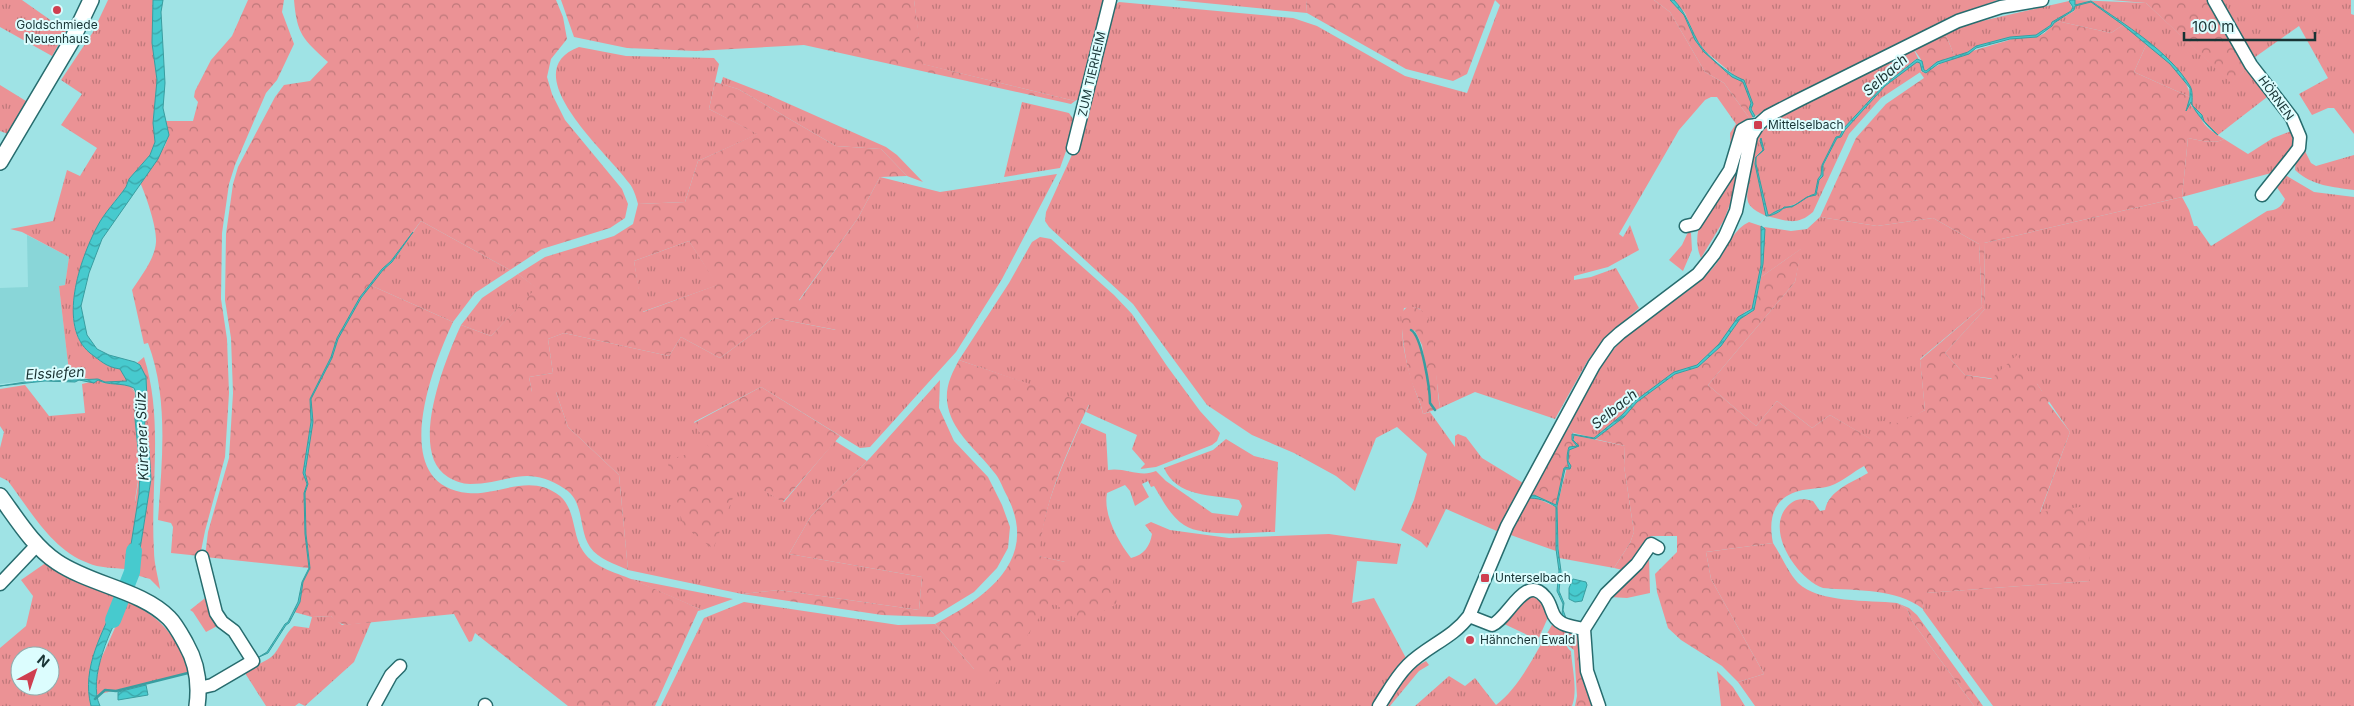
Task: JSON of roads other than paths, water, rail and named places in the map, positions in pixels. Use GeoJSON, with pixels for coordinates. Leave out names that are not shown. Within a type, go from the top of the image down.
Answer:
{"type":"FeatureCollection","features":[{"type":"Feature","properties":{"kind":"main road"},"geometry":{"type":"LineString","coordinates":[[0,162],[71,42],[91,0]]}},
{"type":"Feature","properties":{"kind":"main road"},"geometry":{"type":"LineString","coordinates":[[0,496],[38,545],[69,570],[153,606],[170,619],[189,650],[196,667],[199,688],[197,706]]}},
{"type":"Feature","properties":{"kind":"street","name":"ZUM TIERHEIM"},"geometry":{"type":"LineString","coordinates":[[1073,148],[1110,0]]}},
{"type":"Feature","properties":{"kind":"street"},"geometry":{"type":"LineString","coordinates":[[1379,706],[1394,682],[1409,664],[1456,632],[1469,616],[1507,526],[1594,365],[1609,343],[1698,274],[1714,254],[1725,236],[1736,211],[1751,136],[1758,125],[1768,116],[1958,21],[1974,14],[2021,2],[2042,0]]}},
{"type":"Feature","properties":{"kind":"street","name":"HÖRNEN"},"geometry":{"type":"LineString","coordinates":[[2214,0],[2251,65],[2292,118],[2300,137],[2299,148],[2262,195]]}},
{"type":"Feature","properties":{"kind":"street"},"geometry":{"type":"LineString","coordinates":[[1686,226],[1695,224],[1730,170],[1742,130],[1749,126],[1758,125]]}},
{"type":"Feature","properties":{"kind":"street"},"geometry":{"type":"LineString","coordinates":[[1598,706],[1587,671],[1584,629],[1606,594],[1638,564],[1651,544],[1658,548]]}},
{"type":"Feature","properties":{"kind":"street"},"geometry":{"type":"LineString","coordinates":[[0,584],[38,545]]}},
{"type":"Feature","properties":{"kind":"street"},"geometry":{"type":"LineString","coordinates":[[199,688],[212,686],[253,661],[234,631],[222,622],[216,613],[202,556]]}},
{"type":"Feature","properties":{"kind":"street"},"geometry":{"type":"LineString","coordinates":[[1469,616],[1492,624],[1500,622],[1523,593],[1531,590],[1541,592],[1548,600],[1556,620],[1562,624],[1584,629]]}},
{"type":"Feature","properties":{"kind":"street"},"geometry":{"type":"LineString","coordinates":[[374,706],[391,675],[400,666]]}},
{"type":"Feature","properties":{"kind":"water"},"geometry":{"type":"Polygon","coordinates":[[[153,0],[163,0],[161,12],[165,83],[163,108],[169,135],[158,159],[102,239],[89,273],[81,306],[87,335],[97,349],[109,355],[135,362],[140,365],[146,377],[147,399],[144,432],[149,448],[151,479],[136,575],[127,570],[139,494],[140,469],[135,419],[136,393],[134,388],[106,383],[98,380],[94,383],[79,380],[75,382],[45,381],[0,386],[44,379],[54,381],[98,379],[105,382],[127,381],[120,369],[111,367],[101,361],[90,353],[80,341],[75,326],[73,310],[79,274],[90,240],[100,222],[126,187],[129,179],[150,155],[155,142],[153,123],[157,80],[152,43],[153,0]]]}},
{"type":"Feature","properties":{"kind":"water"},"geometry":{"type":"Polygon","coordinates":[[[1670,0],[1674,0],[1682,10],[1700,46],[1724,69],[1744,80],[1753,104],[1751,109],[1755,116],[1753,117],[1749,109],[1751,103],[1743,82],[1732,77],[1704,52],[1695,40],[1684,15],[1670,0]]]}},
{"type":"Feature","properties":{"kind":"water"},"geometry":{"type":"Polygon","coordinates":[[[2071,0],[2075,0],[2075,5],[2091,1],[2145,39],[2170,61],[2181,73],[2192,90],[2192,105],[2191,102],[2186,111],[2190,97],[2190,88],[2170,64],[2123,25],[2091,2],[2075,6],[2074,10],[2037,37],[2010,39],[1976,48],[1969,54],[1938,64],[1926,73],[1922,71],[1920,63],[1917,62],[1885,86],[1845,130],[1841,137],[1837,138],[1823,165],[1823,176],[1819,180],[1816,195],[1808,197],[1815,194],[1822,165],[1836,137],[1840,136],[1843,129],[1884,85],[1917,59],[1922,61],[1926,71],[1937,62],[1968,52],[1976,46],[2010,37],[2036,35],[2051,25],[2052,22],[2071,11],[2073,7],[2069,1],[2071,0]]]}},
{"type":"Feature","properties":{"kind":"water"},"geometry":{"type":"Polygon","coordinates":[[[2192,105],[2218,135],[2211,130],[2195,110],[2192,105]]]}},
{"type":"Feature","properties":{"kind":"water"},"geometry":{"type":"Polygon","coordinates":[[[1761,138],[1764,150],[1756,157],[1763,150],[1761,138]]]}},
{"type":"Feature","properties":{"kind":"water"},"geometry":{"type":"Polygon","coordinates":[[[1756,157],[1768,215],[1783,209],[1771,215],[1766,216],[1755,164],[1756,157]]]}},
{"type":"Feature","properties":{"kind":"water"},"geometry":{"type":"Polygon","coordinates":[[[1761,226],[1765,229],[1763,264],[1754,310],[1740,319],[1721,346],[1698,367],[1675,374],[1637,402],[1624,417],[1595,439],[1574,435],[1573,440],[1579,446],[1569,450],[1568,461],[1571,466],[1570,469],[1565,469],[1557,506],[1558,549],[1561,571],[1559,591],[1564,603],[1563,610],[1567,621],[1562,615],[1563,604],[1557,591],[1559,571],[1556,549],[1556,507],[1542,500],[1527,498],[1534,495],[1556,505],[1564,468],[1569,467],[1567,457],[1569,447],[1577,446],[1572,440],[1572,434],[1594,438],[1622,415],[1635,401],[1674,372],[1697,365],[1719,344],[1738,317],[1752,309],[1761,265],[1761,226]]]}},
{"type":"Feature","properties":{"kind":"water"},"geometry":{"type":"Polygon","coordinates":[[[413,232],[392,262],[383,270],[361,298],[338,339],[332,358],[311,399],[313,422],[305,473],[308,484],[305,493],[306,534],[310,568],[303,582],[300,602],[289,623],[268,653],[257,658],[267,652],[288,622],[298,602],[302,582],[309,568],[305,534],[304,493],[307,484],[303,473],[311,422],[310,399],[331,357],[337,338],[360,297],[413,232]]]}},
{"type":"Feature","properties":{"kind":"water"},"geometry":{"type":"Polygon","coordinates":[[[1573,579],[1586,582],[1587,585],[1582,601],[1575,602],[1569,599],[1569,588],[1573,579]]]}},
{"type":"Feature","properties":{"kind":"water"},"geometry":{"type":"Polygon","coordinates":[[[117,598],[127,601],[108,638],[99,668],[96,682],[100,706],[91,706],[89,678],[91,664],[100,637],[117,598]]]}},
{"type":"Feature","properties":{"kind":"water"},"geometry":{"type":"Polygon","coordinates":[[[146,685],[148,695],[118,700],[118,692],[146,685]]]}},
{"type":"Feature","properties":{"kind":"waterway"},"geometry":{"type":"LineString","coordinates":[[1411,330],[1419,342],[1429,387],[1430,403],[1435,410]]}},
{"type":"Feature","properties":{"kind":"waterway","name":"Kürtener Sülz"},"geometry":{"type":"LineString","coordinates":[[113,620],[132,572],[134,551]]}},
{"type":"Feature","properties":{"kind":"waterway"},"geometry":{"type":"LineString","coordinates":[[95,699],[105,690],[116,691],[188,673]]}},
{"type":"Feature","properties":{"kind":"place","name":"Goldschmiede Neuenhaus"},"geometry":{"type":"Point","coordinates":[57,10]}},
{"type":"Feature","properties":{"kind":"place","name":"Mittelselbach"},"geometry":{"type":"Point","coordinates":[1758,125]}},
{"type":"Feature","properties":{"kind":"place","name":"Unterselbach"},"geometry":{"type":"Point","coordinates":[1485,578]}},
{"type":"Feature","properties":{"kind":"place","name":"Hähnchen Ewald"},"geometry":{"type":"Point","coordinates":[1470,640]}},
{"type":"Feature","properties":{"kind":"water label","name":"Selbach"},"geometry":{"type":"Point","coordinates":[1885,75]}},
{"type":"Feature","properties":{"kind":"water label","name":"Elssiefen"},"geometry":{"type":"Point","coordinates":[55,373]}},
{"type":"Feature","properties":{"kind":"water label","name":"Selbach"},"geometry":{"type":"Point","coordinates":[1614,409]}}]}
